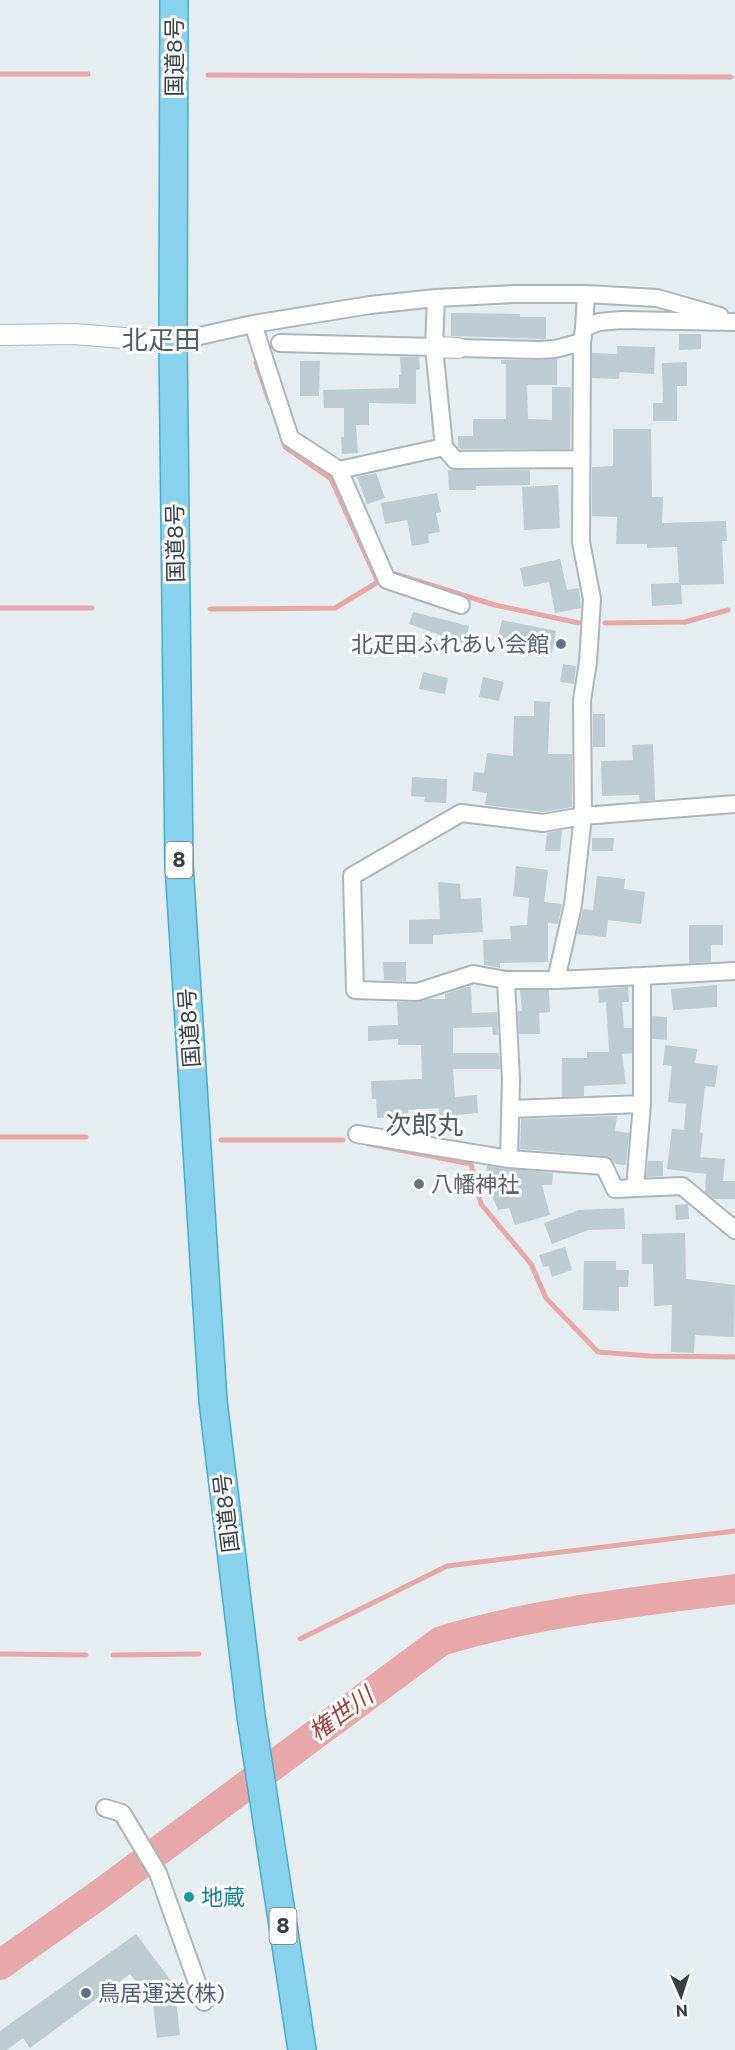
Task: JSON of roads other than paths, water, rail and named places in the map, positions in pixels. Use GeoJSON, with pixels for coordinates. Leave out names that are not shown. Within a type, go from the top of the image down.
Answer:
{"type":"FeatureCollection","features":[{"type":"Feature","properties":{"kind":"highway","name":"国道8号"},"geometry":{"type":"LineString","coordinates":[[174,0],[173,342],[179,865],[213,1401],[251,1716],[302,2050]]}},
{"type":"Feature","properties":{"kind":"street"},"geometry":{"type":"LineString","coordinates":[[0,335],[74,334],[173,342],[253,324],[370,305],[436,298],[514,294],[585,294],[657,298],[735,321]]}},
{"type":"Feature","properties":{"kind":"street"},"geometry":{"type":"LineString","coordinates":[[556,981],[573,905],[583,816],[582,700],[588,662],[592,599],[581,542],[585,294]]}},
{"type":"Feature","properties":{"kind":"street"},"geometry":{"type":"LineString","coordinates":[[436,298],[434,347],[444,447],[455,460],[581,459]]}},
{"type":"Feature","properties":{"kind":"street"},"geometry":{"type":"LineString","coordinates":[[280,343],[548,349],[583,335],[598,322],[621,320],[735,321]]}},
{"type":"Feature","properties":{"kind":"street"},"geometry":{"type":"LineString","coordinates":[[253,324],[290,438],[339,470],[387,580],[461,605]]}},
{"type":"Feature","properties":{"kind":"street"},"geometry":{"type":"LineString","coordinates":[[339,470],[444,447]]}},
{"type":"Feature","properties":{"kind":"street"},"geometry":{"type":"LineString","coordinates":[[735,804],[583,816],[543,823],[461,813],[352,876],[355,990],[417,992],[473,974],[506,980],[556,981],[735,971]]}},
{"type":"Feature","properties":{"kind":"street"},"geometry":{"type":"LineString","coordinates":[[635,1188],[642,1104],[642,976]]}},
{"type":"Feature","properties":{"kind":"street"},"geometry":{"type":"LineString","coordinates":[[506,980],[511,1080],[509,1159]]}},
{"type":"Feature","properties":{"kind":"street"},"geometry":{"type":"LineString","coordinates":[[510,1109],[642,1104]]}},
{"type":"Feature","properties":{"kind":"street"},"geometry":{"type":"LineString","coordinates":[[357,1134],[509,1159],[604,1166],[615,1190],[682,1186],[735,1230]]}},
{"type":"Feature","properties":{"kind":"street"},"geometry":{"type":"LineString","coordinates":[[105,1808],[122,1813],[158,1873],[204,2002]]}},
{"type":"Feature","properties":{"kind":"waterway"},"geometry":{"type":"LineString","coordinates":[[0,74],[88,74]]}},
{"type":"Feature","properties":{"kind":"waterway"},"geometry":{"type":"LineString","coordinates":[[208,75],[731,77]]}},
{"type":"Feature","properties":{"kind":"waterway"},"geometry":{"type":"LineString","coordinates":[[256,363],[270,403]]}},
{"type":"Feature","properties":{"kind":"waterway"},"geometry":{"type":"LineString","coordinates":[[210,609],[335,608],[378,582],[331,479],[285,447],[282,437]]}},
{"type":"Feature","properties":{"kind":"waterway"},"geometry":{"type":"LineString","coordinates":[[395,574],[495,605],[579,623]]}},
{"type":"Feature","properties":{"kind":"waterway"},"geometry":{"type":"LineString","coordinates":[[0,608],[92,608]]}},
{"type":"Feature","properties":{"kind":"waterway"},"geometry":{"type":"LineString","coordinates":[[605,623],[685,622],[728,610]]}},
{"type":"Feature","properties":{"kind":"waterway"},"geometry":{"type":"LineString","coordinates":[[0,1137],[86,1137]]}},
{"type":"Feature","properties":{"kind":"waterway"},"geometry":{"type":"LineString","coordinates":[[221,1140],[343,1140]]}},
{"type":"Feature","properties":{"kind":"waterway"},"geometry":{"type":"LineString","coordinates":[[369,1144],[471,1164],[481,1204],[531,1264],[546,1298],[598,1352],[650,1356],[735,1357]]}},
{"type":"Feature","properties":{"kind":"waterway"},"geometry":{"type":"LineString","coordinates":[[300,1639],[447,1566],[735,1531]]}},
{"type":"Feature","properties":{"kind":"waterway","name":"権世川"},"geometry":{"type":"LineString","coordinates":[[0,1965],[103,1892],[441,1641],[550,1615],[735,1589]]}},
{"type":"Feature","properties":{"kind":"waterway"},"geometry":{"type":"LineString","coordinates":[[0,1654],[86,1655]]}},
{"type":"Feature","properties":{"kind":"waterway"},"geometry":{"type":"LineString","coordinates":[[113,1655],[199,1654]]}},
{"type":"Feature","properties":{"kind":"place","name":"北疋田ふれあい会館"},"geometry":{"type":"Point","coordinates":[561,644]}},
{"type":"Feature","properties":{"kind":"place","name":"八幡神社"},"geometry":{"type":"Point","coordinates":[419,1184]}},
{"type":"Feature","properties":{"kind":"place","name":"地蔵"},"geometry":{"type":"Point","coordinates":[189,1897]}},
{"type":"Feature","properties":{"kind":"place","name":"鳥居運送(株)"},"geometry":{"type":"Point","coordinates":[86,1993]}},
{"type":"Feature","properties":{"kind":"district","name":"北疋田"},"geometry":{"type":"Point","coordinates":[161,340]}},
{"type":"Feature","properties":{"kind":"district","name":"次郎丸"},"geometry":{"type":"Point","coordinates":[424,1125]}}]}
